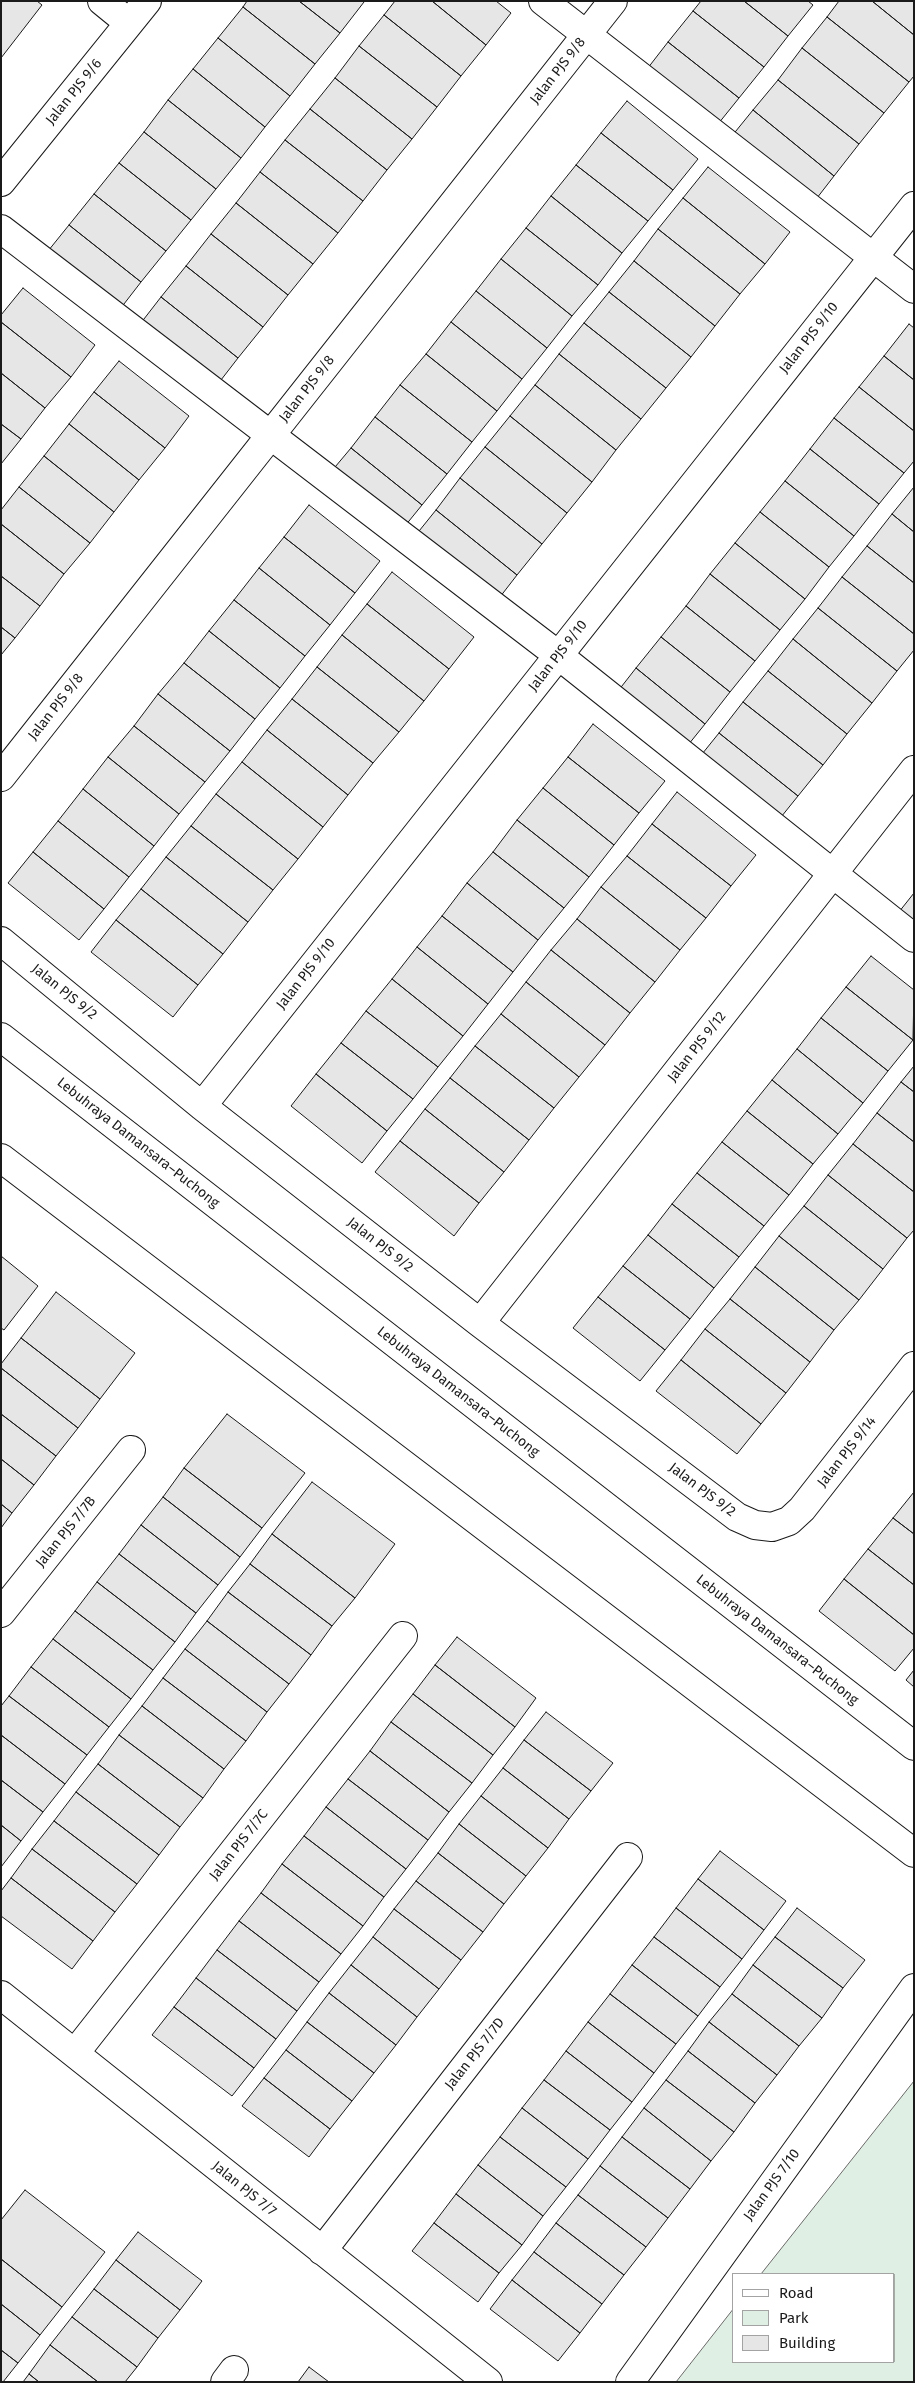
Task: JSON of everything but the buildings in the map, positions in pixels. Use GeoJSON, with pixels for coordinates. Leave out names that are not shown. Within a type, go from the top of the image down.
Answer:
{"type":"FeatureCollection","features":[{"type":"Feature","properties":{"kind":"main road"},"geometry":{"type":"LineString","coordinates":[[102,1],[129,23]]}},
{"type":"Feature","properties":{"kind":"main road","name":"Jalan PJS 9/6"},"geometry":{"type":"LineString","coordinates":[[1,182],[146,1]]}},
{"type":"Feature","properties":{"kind":"main road"},"geometry":{"type":"LineString","coordinates":[[543,1],[914,289]]}},
{"type":"Feature","properties":{"kind":"main road","name":"Jalan PJS 9/8"},"geometry":{"type":"LineString","coordinates":[[1,777],[613,1]]}},
{"type":"Feature","properties":{"kind":"main road","name":"Jalan PJS 9/10"},"geometry":{"type":"LineString","coordinates":[[202,1106],[914,206]]}},
{"type":"Feature","properties":{"kind":"main road"},"geometry":{"type":"LineString","coordinates":[[1,229],[558,655],[914,938]]}},
{"type":"Feature","properties":{"kind":"main road","name":"Jalan PJS 9/12"},"geometry":{"type":"LineString","coordinates":[[480,1323],[914,770]]}},
{"type":"Feature","properties":{"kind":"main road","name":"Jalan PJS 9/2"},"geometry":{"type":"LineString","coordinates":[[1,941],[202,1106],[480,1323],[737,1517],[755,1525],[772,1527]]}},
{"type":"Feature","properties":{"kind":"main road","name":"Lebuhraya Damansara–Puchong"},"geometry":{"type":"LineString","coordinates":[[1,1037],[914,1746]]}},
{"type":"Feature","properties":{"kind":"main road"},"geometry":{"type":"LineString","coordinates":[[1,1158],[914,1854]]}},
{"type":"Feature","properties":{"kind":"main road","name":"Jalan PJS 9/14"},"geometry":{"type":"LineString","coordinates":[[772,1527],[789,1521],[802,1509],[914,1366]]}},
{"type":"Feature","properties":{"kind":"main road","name":"Jalan PJS 7/7B"},"geometry":{"type":"LineString","coordinates":[[1,1613],[131,1450]]}},
{"type":"Feature","properties":{"kind":"main road","name":"Jalan PJS 7/7C"},"geometry":{"type":"LineString","coordinates":[[74,2053],[403,1636]]}},
{"type":"Feature","properties":{"kind":"main road","name":"Jalan PJS 7/7D"},"geometry":{"type":"LineString","coordinates":[[322,2251],[628,1857]]}},
{"type":"Feature","properties":{"kind":"main road","name":"Jalan PJS 7/10"},"geometry":{"type":"LineString","coordinates":[[630,2382],[914,1988]]}},
{"type":"Feature","properties":{"kind":"main road","name":"Jalan PJS 7/7"},"geometry":{"type":"LineString","coordinates":[[1,1995],[488,2382]]}},
{"type":"Feature","properties":{"kind":"green space"},"geometry":{"type":"Polygon","coordinates":[[[914,2081],[914,2382],[676,2382],[732,2311],[732,2363],[895,2363],[895,2273],[762,2273],[914,2081]]]}}]}
